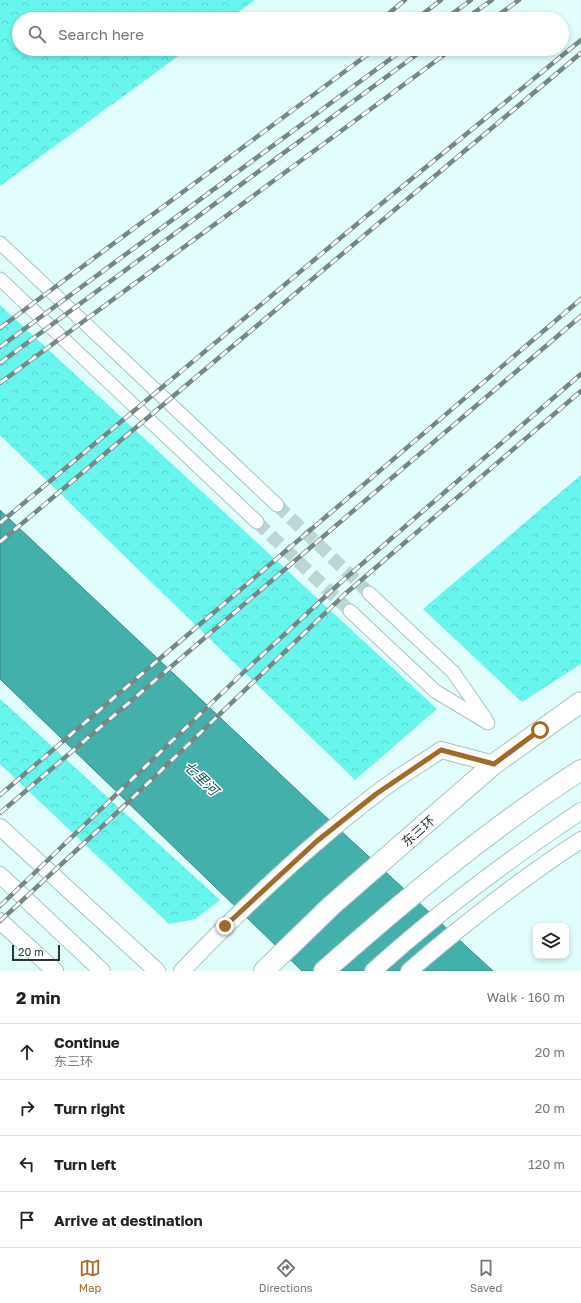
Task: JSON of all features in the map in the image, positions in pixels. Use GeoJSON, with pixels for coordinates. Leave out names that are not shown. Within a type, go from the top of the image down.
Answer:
{"type":"FeatureCollection","features":[{"type":"Feature","properties":{"kind":"main road","name":"东三环"},"geometry":{"type":"LineString","coordinates":[[264,971],[331,906],[494,764],[581,702]]}},
{"type":"Feature","properties":{"kind":"main road"},"geometry":{"type":"LineString","coordinates":[[324,971],[447,866],[555,787],[581,770]]}},
{"type":"Feature","properties":{"kind":"street"},"geometry":{"type":"LineString","coordinates":[[0,243],[277,505]]}},
{"type":"Feature","properties":{"kind":"street"},"geometry":{"type":"LineString","coordinates":[[0,278],[257,522]]}},
{"type":"Feature","properties":{"kind":"street"},"geometry":{"type":"LineString","coordinates":[[350,611],[435,691],[488,723],[452,672],[369,593]]}},
{"type":"Feature","properties":{"kind":"street"},"geometry":{"type":"LineString","coordinates":[[182,971],[225,926],[317,841],[376,794],[441,750],[494,764]]}},
{"type":"Feature","properties":{"kind":"street"},"geometry":{"type":"LineString","coordinates":[[372,971],[412,936],[524,849],[581,811]]}},
{"type":"Feature","properties":{"kind":"street"},"geometry":{"type":"LineString","coordinates":[[0,827],[156,971]]}},
{"type":"Feature","properties":{"kind":"street"},"geometry":{"type":"LineString","coordinates":[[409,971],[479,911],[540,866],[581,840]]}},
{"type":"Feature","properties":{"kind":"street"},"geometry":{"type":"LineString","coordinates":[[0,875],[102,971]]}},
{"type":"Feature","properties":{"kind":"street"},"geometry":{"type":"LineString","coordinates":[[0,921],[55,971]]}},
{"type":"Feature","properties":{"kind":"green space"},"geometry":{"type":"Polygon","coordinates":[[[0,0],[255,0],[239,12],[12,12],[12,56],[178,56],[0,186],[0,0]]]}},
{"type":"Feature","properties":{"kind":"green space"},"geometry":{"type":"Polygon","coordinates":[[[0,305],[437,709],[355,780],[0,435],[0,305]]]}},
{"type":"Feature","properties":{"kind":"green space"},"geometry":{"type":"Polygon","coordinates":[[[581,475],[581,664],[522,702],[423,609],[581,475]]]}},
{"type":"Feature","properties":{"kind":"green space"},"geometry":{"type":"Polygon","coordinates":[[[0,699],[220,900],[195,919],[169,924],[0,764],[0,699]]]}},
{"type":"Feature","properties":{"kind":"water","name":"七里河"},"geometry":{"type":"Polygon","coordinates":[[[0,510],[315,807],[493,971],[302,971],[0,679],[0,510]]]}},
{"type":"Feature","properties":{"kind":"tunnel"},"geometry":{"type":"LineString","coordinates":[[277,505],[369,593]]}},
{"type":"Feature","properties":{"kind":"tunnel"},"geometry":{"type":"LineString","coordinates":[[257,522],[350,611]]}},
{"type":"Feature","properties":{"kind":"railway"},"geometry":{"type":"LineString","coordinates":[[390,12],[405,0]]}},
{"type":"Feature","properties":{"kind":"railway"},"geometry":{"type":"LineString","coordinates":[[425,12],[441,0]]}},
{"type":"Feature","properties":{"kind":"railway"},"geometry":{"type":"LineString","coordinates":[[455,12],[471,0]]}},
{"type":"Feature","properties":{"kind":"railway"},"geometry":{"type":"LineString","coordinates":[[475,12],[492,0]]}},
{"type":"Feature","properties":{"kind":"railway"},"geometry":{"type":"LineString","coordinates":[[503,12],[519,0]]}},
{"type":"Feature","properties":{"kind":"railway"},"geometry":{"type":"LineString","coordinates":[[569,50],[581,40]]}},
{"type":"Feature","properties":{"kind":"railway"},"geometry":{"type":"LineString","coordinates":[[0,542],[581,53]]}},
{"type":"Feature","properties":{"kind":"railway"},"geometry":{"type":"LineString","coordinates":[[0,328],[366,56]]}},
{"type":"Feature","properties":{"kind":"railway"},"geometry":{"type":"LineString","coordinates":[[0,347],[395,56]]}},
{"type":"Feature","properties":{"kind":"railway"},"geometry":{"type":"LineString","coordinates":[[0,363],[415,56]]}},
{"type":"Feature","properties":{"kind":"railway"},"geometry":{"type":"LineString","coordinates":[[0,383],[443,56]]}},
{"type":"Feature","properties":{"kind":"railway"},"geometry":{"type":"LineString","coordinates":[[0,523],[381,204],[561,56]]}},
{"type":"Feature","properties":{"kind":"railway"},"geometry":{"type":"LineString","coordinates":[[0,795],[581,299]]}},
{"type":"Feature","properties":{"kind":"railway"},"geometry":{"type":"LineString","coordinates":[[0,813],[581,316]]}},
{"type":"Feature","properties":{"kind":"railway"},"geometry":{"type":"LineString","coordinates":[[0,906],[247,669],[340,583],[581,374]]}},
{"type":"Feature","properties":{"kind":"railway"},"geometry":{"type":"LineString","coordinates":[[0,921],[122,808],[345,594],[581,391]]}},
{"type":"Feature","properties":{"kind":"route"},"geometry":{"type":"LineString","coordinates":[[225,926],[317,841],[376,794],[441,750],[494,764],[540,730]]}}]}
